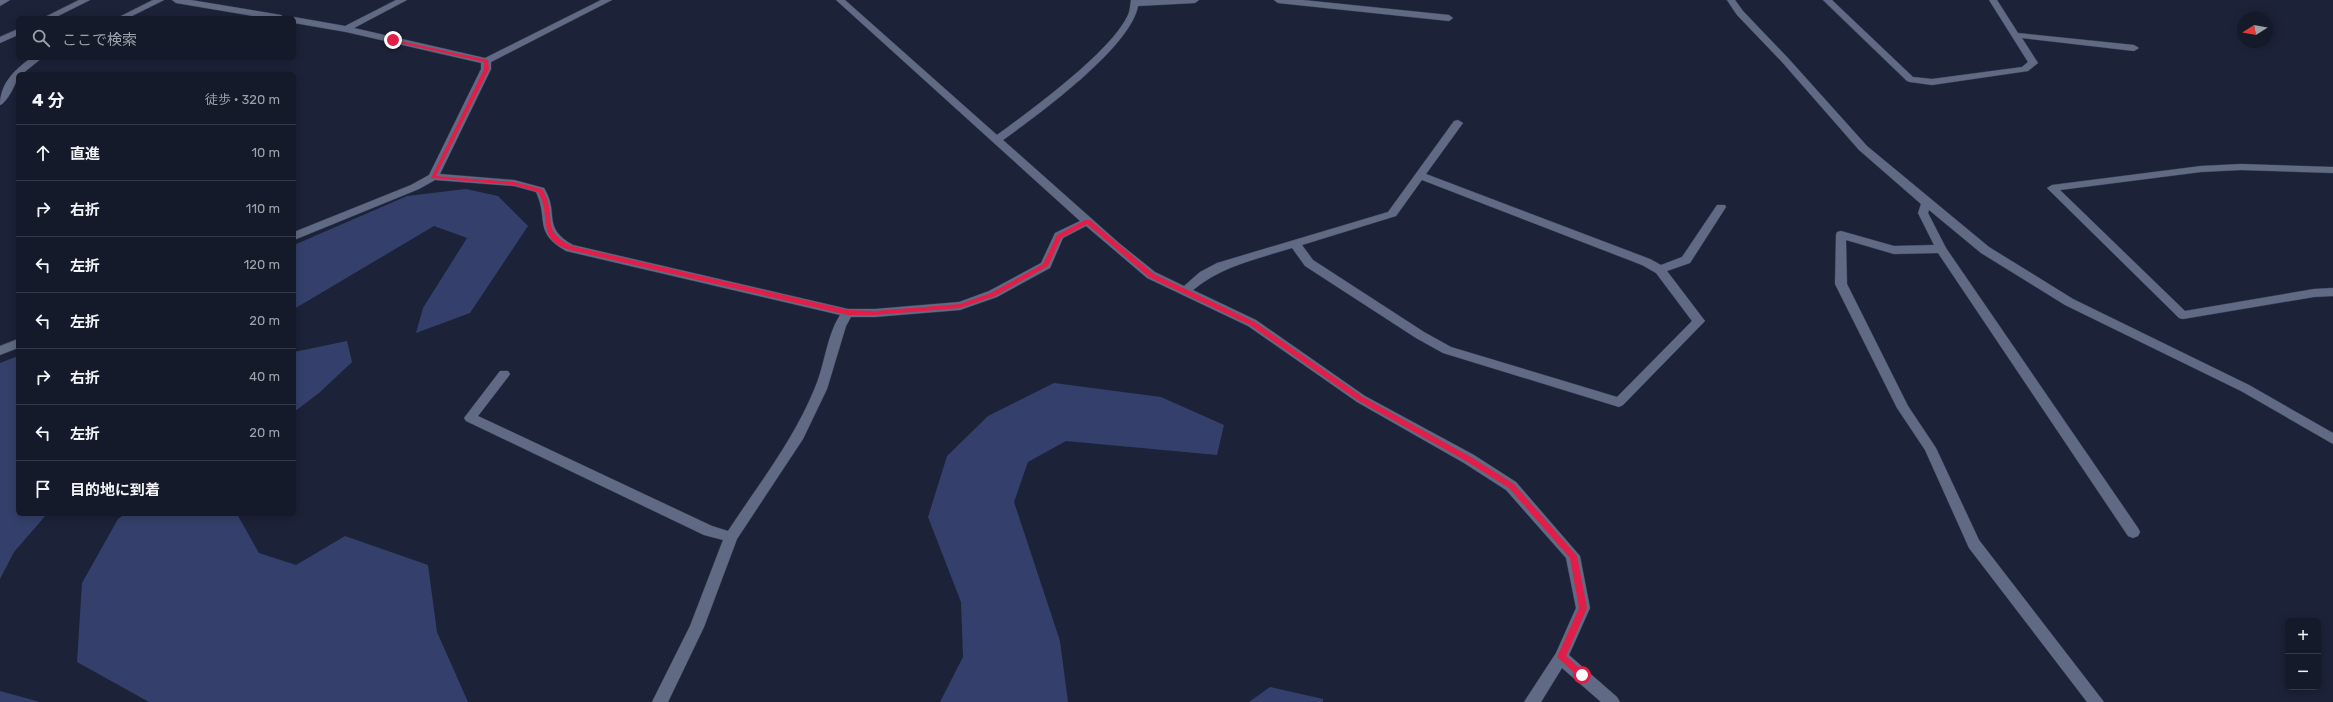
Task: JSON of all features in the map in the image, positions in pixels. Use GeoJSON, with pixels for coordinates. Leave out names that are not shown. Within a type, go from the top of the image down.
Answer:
{"type":"FeatureCollection","features":[{"type":"Feature","properties":{"kind":"street"},"geometry":{"type":"LineString","coordinates":[[0,2],[6,0]]}},
{"type":"Feature","properties":{"kind":"street"},"geometry":{"type":"LineString","coordinates":[[51,16],[86,0]]}},
{"type":"Feature","properties":{"kind":"street"},"geometry":{"type":"LineString","coordinates":[[125,16],[160,0]]}},
{"type":"Feature","properties":{"kind":"street"},"geometry":{"type":"LineString","coordinates":[[176,0],[269,16]]}},
{"type":"Feature","properties":{"kind":"street"},"geometry":{"type":"LineString","coordinates":[[346,29],[403,0]]}},
{"type":"Feature","properties":{"kind":"street"},"geometry":{"type":"LineString","coordinates":[[296,20],[346,29],[486,61],[608,0]]}},
{"type":"Feature","properties":{"kind":"street"},"geometry":{"type":"LineString","coordinates":[[840,0],[996,140],[1151,275],[1252,323],[1361,399],[1469,459],[1511,486],[1573,556],[1583,608],[1561,657],[1532,702]]}},
{"type":"Feature","properties":{"kind":"street"},"geometry":{"type":"LineString","coordinates":[[996,140],[1020,124],[1087,69],[1130,22],[1137,1],[1195,0]]}},
{"type":"Feature","properties":{"kind":"street"},"geometry":{"type":"LineString","coordinates":[[1278,0],[1449,18]]}},
{"type":"Feature","properties":{"kind":"street"},"geometry":{"type":"LineString","coordinates":[[1730,0],[1740,13],[1785,60],[1863,148],[1985,250],[2069,302],[2245,388],[2333,439]]}},
{"type":"Feature","properties":{"kind":"street"},"geometry":{"type":"LineString","coordinates":[[1827,0],[1910,79],[1932,82],[2025,69],[2033,62],[1993,0]]}},
{"type":"Feature","properties":{"kind":"street"},"geometry":{"type":"LineString","coordinates":[[0,40],[16,33]]}},
{"type":"Feature","properties":{"kind":"street"},"geometry":{"type":"LineString","coordinates":[[2015,35],[2134,48]]}},
{"type":"Feature","properties":{"kind":"street"},"geometry":{"type":"LineString","coordinates":[[19,72],[34,60]]}},
{"type":"Feature","properties":{"kind":"street"},"geometry":{"type":"LineString","coordinates":[[432,177],[486,69],[486,61]]}},
{"type":"Feature","properties":{"kind":"street"},"geometry":{"type":"LineString","coordinates":[[0,102],[10,82],[16,75]]}},
{"type":"Feature","properties":{"kind":"street"},"geometry":{"type":"LineString","coordinates":[[1185,291],[1204,275],[1221,266],[1392,214],[1458,123]]}},
{"type":"Feature","properties":{"kind":"street"},"geometry":{"type":"LineString","coordinates":[[2333,170],[2241,167],[2201,169],[2052,188],[2183,315],[2314,293],[2333,292]]}},
{"type":"Feature","properties":{"kind":"street"},"geometry":{"type":"LineString","coordinates":[[1294,243],[1309,262],[1420,335],[1447,350],[1619,402],[1699,321],[1660,270],[1646,262],[1420,175]]}},
{"type":"Feature","properties":{"kind":"street"},"geometry":{"type":"LineString","coordinates":[[296,235],[408,190],[432,177],[514,183],[540,190],[546,200],[549,232],[556,241],[570,248],[848,313],[875,313],[960,306],[993,294],[1046,265],[1059,236],[1088,221]]}},
{"type":"Feature","properties":{"kind":"street"},"geometry":{"type":"LineString","coordinates":[[1927,203],[1923,213],[1941,249],[2133,532]]}},
{"type":"Feature","properties":{"kind":"street"},"geometry":{"type":"LineString","coordinates":[[1660,270],[1686,260],[1721,207]]}},
{"type":"Feature","properties":{"kind":"street"},"geometry":{"type":"LineString","coordinates":[[1941,249],[1894,250],[1841,235],[1841,284],[1903,408],[1930,448],[1974,544],[2096,702]]}},
{"type":"Feature","properties":{"kind":"street"},"geometry":{"type":"LineString","coordinates":[[660,702],[697,627],[731,537],[798,436],[821,389],[840,325],[848,313]]}},
{"type":"Feature","properties":{"kind":"street"},"geometry":{"type":"LineString","coordinates":[[0,351],[16,344]]}},
{"type":"Feature","properties":{"kind":"street"},"geometry":{"type":"LineString","coordinates":[[504,374],[470,418],[709,531],[731,537]]}},
{"type":"Feature","properties":{"kind":"street"},"geometry":{"type":"LineString","coordinates":[[1561,657],[1612,702]]}},
{"type":"Feature","properties":{"kind":"shaded area"},"geometry":{"type":"Polygon","coordinates":[[[466,189],[498,196],[528,226],[470,313],[416,333],[423,308],[467,238],[434,226],[296,308],[296,244],[407,196],[466,189]]]}},
{"type":"Feature","properties":{"kind":"shaded area"},"geometry":{"type":"Polygon","coordinates":[[[347,341],[352,362],[319,393],[296,410],[296,352],[347,341]]]}},
{"type":"Feature","properties":{"kind":"shaded area"},"geometry":{"type":"Polygon","coordinates":[[[16,357],[16,516],[45,516],[14,552],[0,579],[0,363],[16,357]]]}},
{"type":"Feature","properties":{"kind":"shaded area"},"geometry":{"type":"Polygon","coordinates":[[[1054,383],[1161,397],[1224,425],[1217,455],[1066,441],[1028,462],[1014,502],[1060,641],[1068,702],[940,702],[963,657],[961,602],[928,517],[947,456],[988,416],[1054,383]]]}},
{"type":"Feature","properties":{"kind":"shaded area"},"geometry":{"type":"Polygon","coordinates":[[[122,516],[238,516],[259,553],[296,565],[345,536],[428,565],[437,632],[468,702],[149,702],[77,662],[82,583],[118,519],[122,516]]]}},
{"type":"Feature","properties":{"kind":"shaded area"},"geometry":{"type":"Polygon","coordinates":[[[1270,687],[1323,699],[1323,702],[1249,702],[1270,687]]]}},
{"type":"Feature","properties":{"kind":"shaded area"},"geometry":{"type":"Polygon","coordinates":[[[0,691],[40,702],[0,702],[0,691]]]}},
{"type":"Feature","properties":{"kind":"route"},"geometry":{"type":"LineString","coordinates":[[393,40],[486,61],[486,69],[432,177],[514,183],[540,190],[546,200],[549,232],[556,241],[570,248],[848,313],[875,313],[960,306],[993,294],[1046,265],[1059,236],[1088,221],[1115,246],[1151,275],[1252,323],[1361,399],[1469,459],[1511,486],[1573,556],[1583,608],[1561,657],[1582,675]]}}]}
